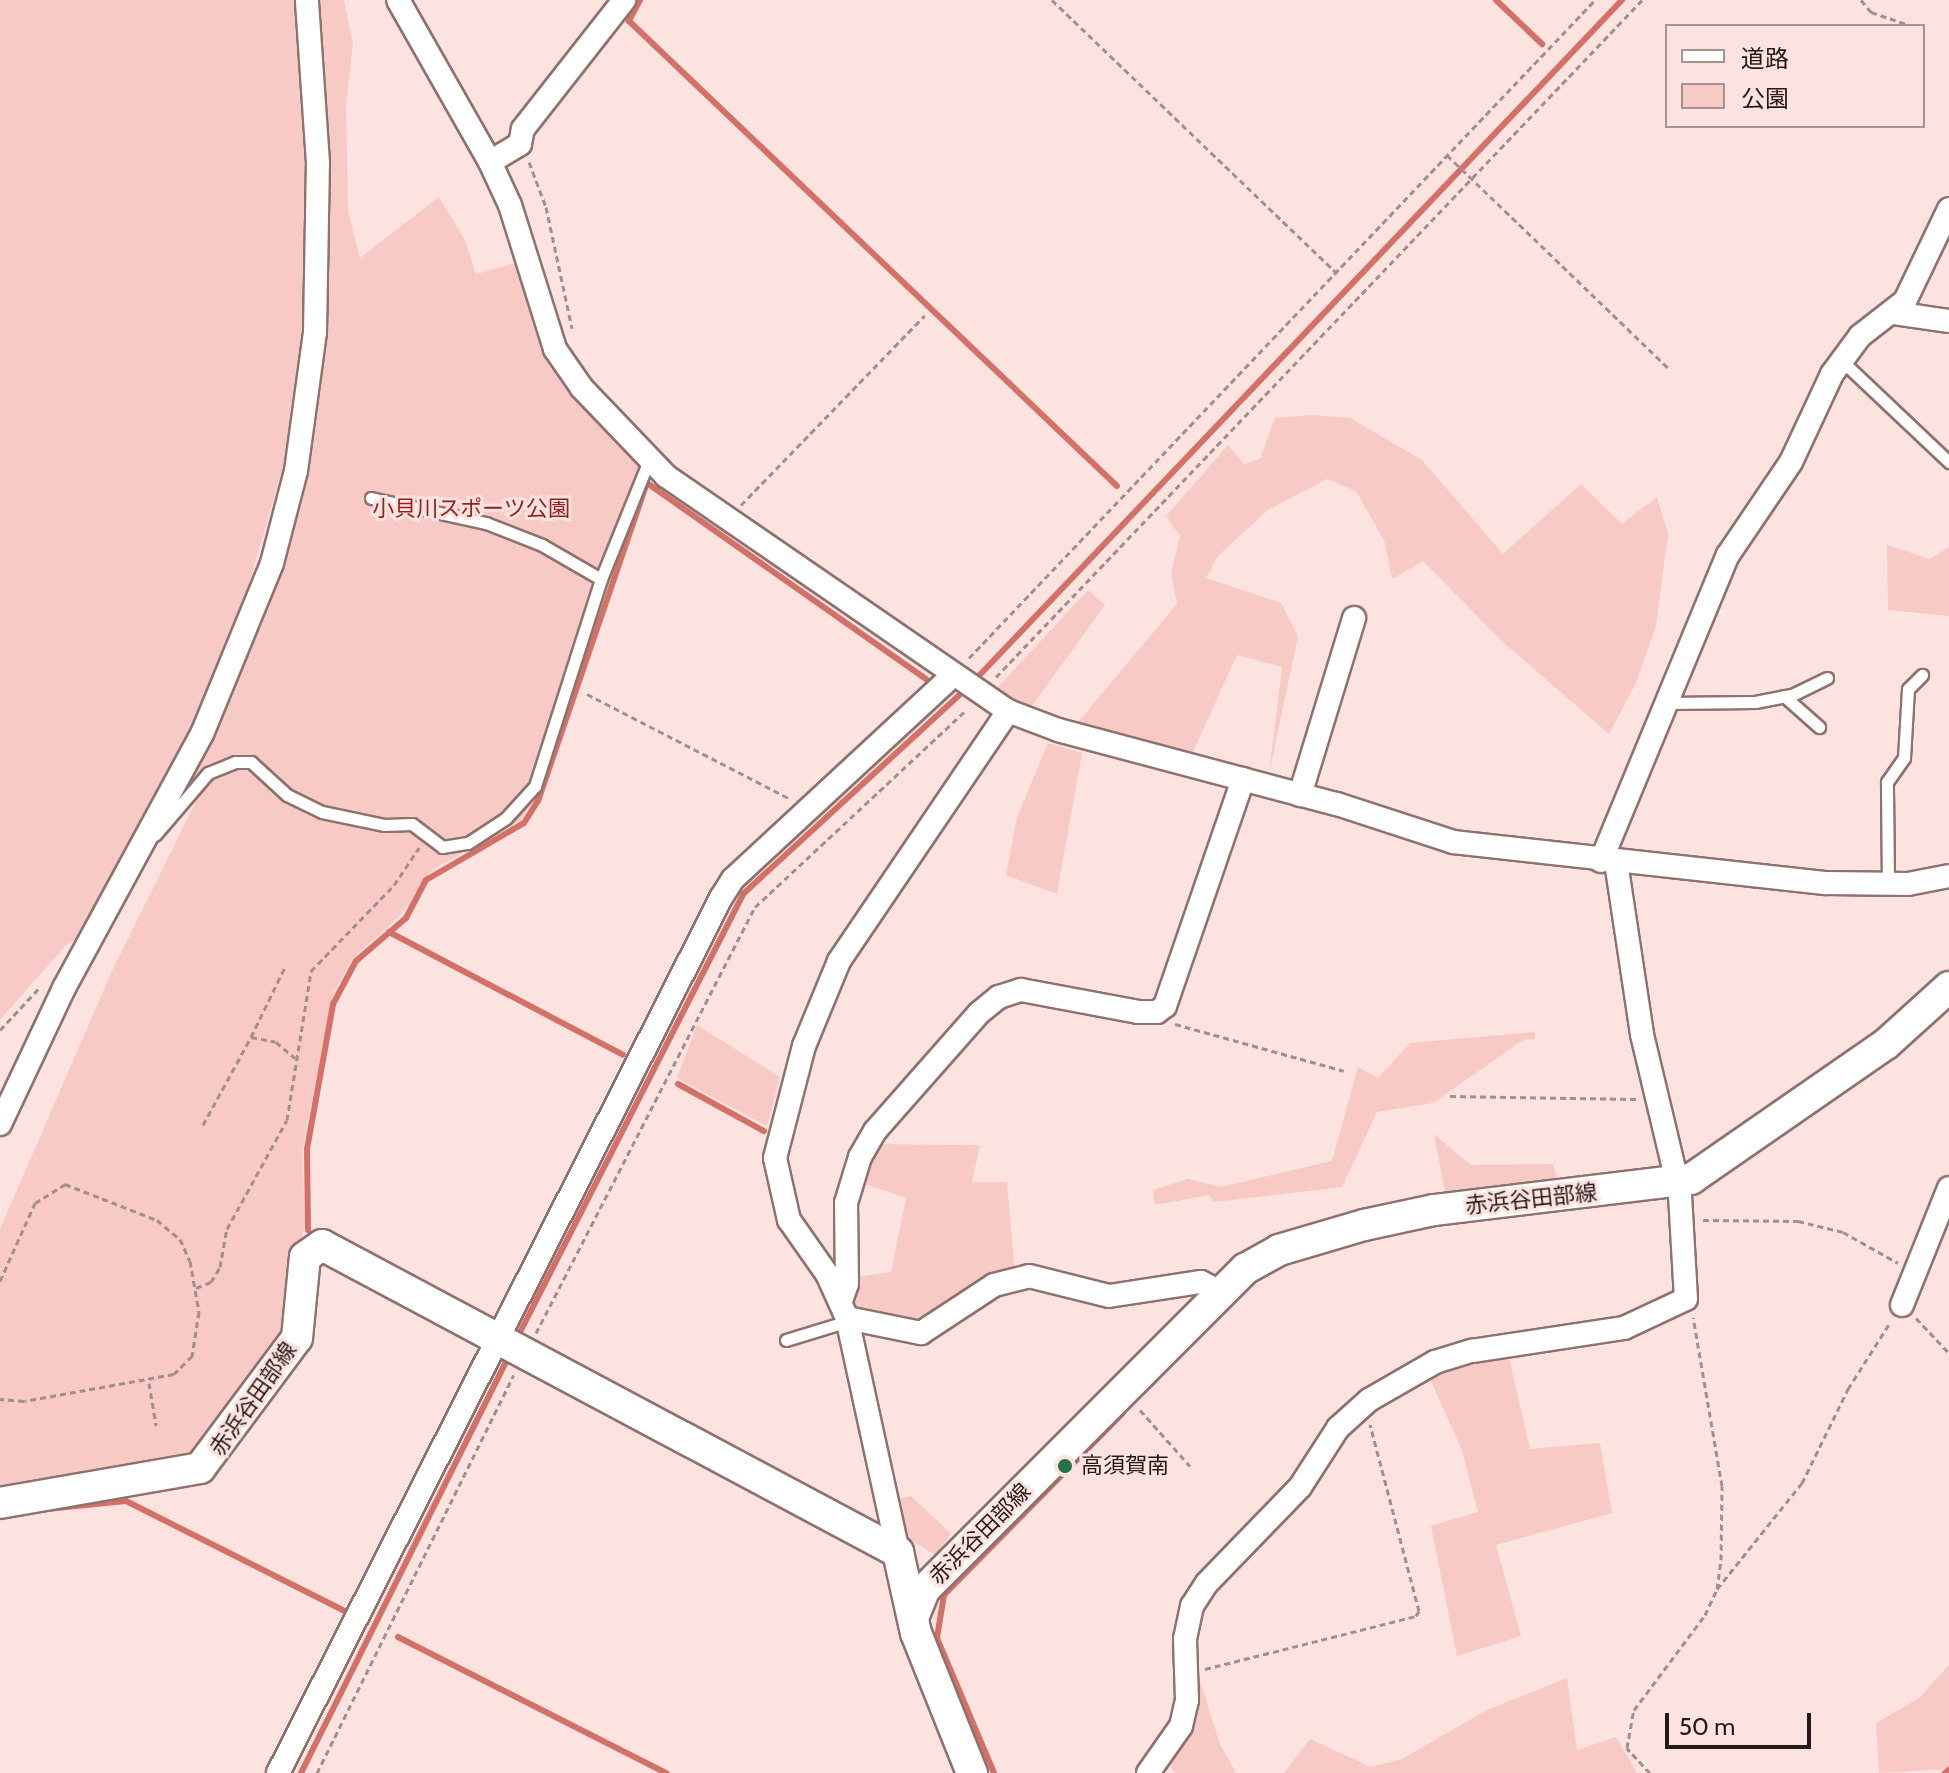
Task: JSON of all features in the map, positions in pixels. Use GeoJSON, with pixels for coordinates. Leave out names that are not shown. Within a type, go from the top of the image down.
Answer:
{"type":"FeatureCollection","features":[{"type":"Feature","properties":{"kind":"main road","name":"赤浜谷田部線"},"geometry":{"type":"LineString","coordinates":[[913,1618],[925,1589],[1219,1291],[1279,1250],[1364,1225],[1434,1210],[1677,1182],[1703,1172],[1886,1044],[1949,988]]}},
{"type":"Feature","properties":{"kind":"main road","name":"赤浜谷田部線"},"geometry":{"type":"LineString","coordinates":[[0,1503],[191,1473],[210,1461],[297,1338],[304,1262],[317,1247],[329,1248],[898,1552],[913,1618]]}},
{"type":"Feature","properties":{"kind":"main road"},"geometry":{"type":"LineString","coordinates":[[913,1618],[972,1773]]}},
{"type":"Feature","properties":{"kind":"street"},"geometry":{"type":"LineString","coordinates":[[0,1124],[64,988],[140,849],[235,661],[272,563],[296,471],[315,332],[319,218],[307,0]]}},
{"type":"Feature","properties":{"kind":"street"},"geometry":{"type":"LineString","coordinates":[[398,0],[490,162],[510,205],[555,349],[649,460],[728,519],[1008,711],[1058,730],[1300,795],[1453,842],[1609,862],[1888,884],[1949,876]]}},
{"type":"Feature","properties":{"kind":"street"},"geometry":{"type":"LineString","coordinates":[[490,162],[520,144],[523,129],[624,0]]}},
{"type":"Feature","properties":{"kind":"street"},"geometry":{"type":"LineString","coordinates":[[1148,1773],[1181,1726],[1187,1700],[1188,1619],[1207,1583],[1275,1515],[1338,1428],[1365,1404],[1435,1362],[1472,1351],[1624,1328],[1686,1299],[1677,1182],[1656,1099],[1609,862],[1665,703],[1728,555],[1791,462],[1841,360],[1860,336],[1894,313],[1905,301],[1949,209]]}},
{"type":"Feature","properties":{"kind":"street"},"geometry":{"type":"LineString","coordinates":[[1894,313],[1949,321]]}},
{"type":"Feature","properties":{"kind":"street"},"geometry":{"type":"LineString","coordinates":[[1300,795],[1354,618]]}},
{"type":"Feature","properties":{"kind":"street"},"geometry":{"type":"LineString","coordinates":[[278,1773],[513,1345],[721,898],[733,879],[809,808],[967,684]]}},
{"type":"Feature","properties":{"kind":"street"},"geometry":{"type":"LineString","coordinates":[[1008,711],[839,961],[792,1087],[775,1158],[780,1195],[789,1220],[845,1313],[921,1333],[994,1285],[1029,1276],[1109,1296],[1201,1282],[1219,1291]]}},
{"type":"Feature","properties":{"kind":"street"},"geometry":{"type":"LineString","coordinates":[[898,1552],[845,1313],[846,1203],[860,1157],[875,1131],[979,1013],[999,997],[1021,990],[1157,1012],[1172,996],[1243,779]]}},
{"type":"Feature","properties":{"kind":"street"},"geometry":{"type":"LineString","coordinates":[[1902,1305],[1949,1188]]}},
{"type":"Feature","properties":{"kind":"lane"},"geometry":{"type":"LineString","coordinates":[[1841,360],[1949,462]]}},
{"type":"Feature","properties":{"kind":"lane"},"geometry":{"type":"LineString","coordinates":[[140,849],[208,773],[235,762],[251,762],[287,795],[322,812],[384,825],[412,824],[442,847],[468,843],[506,818],[535,786],[601,579],[649,460]]}},
{"type":"Feature","properties":{"kind":"lane"},"geometry":{"type":"LineString","coordinates":[[371,498],[486,523],[542,545],[601,579]]}},
{"type":"Feature","properties":{"kind":"lane"},"geometry":{"type":"LineString","coordinates":[[1888,884],[1887,782],[1904,758],[1908,689],[1922,675]]}},
{"type":"Feature","properties":{"kind":"lane"},"geometry":{"type":"LineString","coordinates":[[1665,703],[1755,702],[1784,696],[1827,678]]}},
{"type":"Feature","properties":{"kind":"lane"},"geometry":{"type":"LineString","coordinates":[[1784,696],[1819,727]]}},
{"type":"Feature","properties":{"kind":"lane"},"geometry":{"type":"LineString","coordinates":[[786,1340],[845,1313]]}},
{"type":"Feature","properties":{"kind":"path"},"geometry":{"type":"LineString","coordinates":[[1052,0],[1337,273]]}},
{"type":"Feature","properties":{"kind":"path"},"geometry":{"type":"LineString","coordinates":[[967,684],[1337,273],[1595,0]]}},
{"type":"Feature","properties":{"kind":"path"},"geometry":{"type":"LineString","coordinates":[[317,1773],[513,1345],[755,907],[967,684],[1472,179],[1642,0]]}},
{"type":"Feature","properties":{"kind":"path"},"geometry":{"type":"LineString","coordinates":[[1861,0],[1871,12],[1906,24]]}},
{"type":"Feature","properties":{"kind":"path"},"geometry":{"type":"LineString","coordinates":[[520,144],[546,207],[573,339]]}},
{"type":"Feature","properties":{"kind":"path"},"geometry":{"type":"LineString","coordinates":[[1447,155],[1669,369]]}},
{"type":"Feature","properties":{"kind":"path"},"geometry":{"type":"LineString","coordinates":[[728,519],[925,315]]}},
{"type":"Feature","properties":{"kind":"path"},"geometry":{"type":"LineString","coordinates":[[587,694],[809,808]]}},
{"type":"Feature","properties":{"kind":"path"},"geometry":{"type":"LineString","coordinates":[[196,1288],[211,1282],[220,1267],[227,1229],[275,1149],[287,1120],[311,971],[394,885],[426,837]]}},
{"type":"Feature","properties":{"kind":"path"},"geometry":{"type":"LineString","coordinates":[[203,1125],[286,965]]}},
{"type":"Feature","properties":{"kind":"path"},"geometry":{"type":"LineString","coordinates":[[1157,1012],[1169,1023],[1344,1071]]}},
{"type":"Feature","properties":{"kind":"path"},"geometry":{"type":"LineString","coordinates":[[251,1037],[276,1042],[295,1058]]}},
{"type":"Feature","properties":{"kind":"path"},"geometry":{"type":"LineString","coordinates":[[1450,1096],[1656,1099]]}},
{"type":"Feature","properties":{"kind":"path"},"geometry":{"type":"LineString","coordinates":[[0,1281],[35,1203],[65,1184],[167,1227],[190,1261],[199,1312],[192,1356],[174,1374],[149,1383],[24,1401],[0,1399]]}},
{"type":"Feature","properties":{"kind":"path"},"geometry":{"type":"LineString","coordinates":[[1682,1221],[1798,1221],[1843,1232],[1915,1273]]}},
{"type":"Feature","properties":{"kind":"path"},"geometry":{"type":"LineString","coordinates":[[1686,1299],[1706,1380],[1722,1486],[1717,1589]]}},
{"type":"Feature","properties":{"kind":"path"},"geometry":{"type":"LineString","coordinates":[[1650,1773],[1627,1748],[1634,1710],[1684,1648],[1717,1589],[1802,1483],[1848,1389],[1902,1305],[1949,1353]]}},
{"type":"Feature","properties":{"kind":"path"},"geometry":{"type":"LineString","coordinates":[[149,1383],[156,1425]]}},
{"type":"Feature","properties":{"kind":"path"},"geometry":{"type":"LineString","coordinates":[[1122,1390],[1190,1466]]}},
{"type":"Feature","properties":{"kind":"path"},"geometry":{"type":"LineString","coordinates":[[1186,1673],[1416,1616],[1365,1404]]}},
{"type":"Feature","properties":{"kind":"green space"},"geometry":{"type":"Polygon","coordinates":[[[0,0],[299,0],[310,183],[303,373],[291,440],[225,666],[81,936],[65,946],[0,1020],[0,0]]]}},
{"type":"Feature","properties":{"kind":"green space","name":"小貝川スポーツ公園"},"geometry":{"type":"Polygon","coordinates":[[[316,0],[344,0],[353,44],[346,106],[348,210],[360,258],[439,197],[465,240],[476,274],[516,263],[547,359],[646,472],[535,798],[521,820],[432,870],[399,917],[352,959],[332,996],[302,1152],[305,1224],[294,1270],[291,1339],[208,1454],[0,1493],[0,1229],[112,971],[213,767],[167,818],[228,702],[269,608],[309,458],[321,372],[331,181],[325,160],[316,0]]]}},
{"type":"Feature","properties":{"kind":"green space"},"geometry":{"type":"Polygon","coordinates":[[[1313,415],[1350,418],[1422,460],[1503,554],[1581,484],[1622,524],[1657,497],[1668,534],[1656,626],[1636,683],[1609,734],[1504,643],[1423,561],[1392,579],[1384,540],[1356,491],[1327,479],[1269,509],[1218,556],[1206,578],[1281,603],[1298,636],[1269,774],[1282,667],[1237,655],[1192,754],[1074,727],[1177,604],[1171,573],[1180,536],[1166,516],[1228,445],[1244,464],[1260,459],[1275,418],[1313,415]]]}},
{"type":"Feature","properties":{"kind":"green space"},"geometry":{"type":"Polygon","coordinates":[[[1887,545],[1930,559],[1949,547],[1949,616],[1888,610],[1887,545]]]}},
{"type":"Feature","properties":{"kind":"green space"},"geometry":{"type":"Polygon","coordinates":[[[1088,590],[1105,605],[1029,710],[998,687],[1088,590]]]}},
{"type":"Feature","properties":{"kind":"green space"},"geometry":{"type":"Polygon","coordinates":[[[1048,743],[1082,753],[1057,894],[1006,875],[1017,817],[1048,743]]]}},
{"type":"Feature","properties":{"kind":"green space"},"geometry":{"type":"Polygon","coordinates":[[[697,1025],[780,1077],[767,1126],[677,1078],[697,1025]]]}},
{"type":"Feature","properties":{"kind":"green space"},"geometry":{"type":"Polygon","coordinates":[[[1535,1032],[1535,1039],[1523,1040],[1433,1103],[1377,1112],[1342,1187],[1214,1202],[1209,1195],[1155,1205],[1153,1190],[1188,1179],[1221,1187],[1332,1161],[1358,1067],[1378,1078],[1410,1043],[1535,1032]]]}},
{"type":"Feature","properties":{"kind":"green space"},"geometry":{"type":"Polygon","coordinates":[[[1434,1134],[1471,1165],[1553,1164],[1558,1180],[1445,1192],[1434,1134]]]}},
{"type":"Feature","properties":{"kind":"green space"},"geometry":{"type":"Polygon","coordinates":[[[872,1144],[980,1145],[972,1182],[1007,1182],[1015,1273],[926,1319],[903,1322],[855,1307],[857,1277],[891,1272],[906,1198],[863,1183],[872,1144]]]}},
{"type":"Feature","properties":{"kind":"green space"},"geometry":{"type":"Polygon","coordinates":[[[1509,1357],[1530,1449],[1600,1443],[1612,1513],[1496,1545],[1521,1636],[1457,1656],[1431,1526],[1478,1512],[1462,1450],[1429,1377],[1456,1363],[1509,1357]]]}},
{"type":"Feature","properties":{"kind":"green space"},"geometry":{"type":"Polygon","coordinates":[[[911,1496],[951,1534],[935,1555],[908,1538],[900,1498],[911,1496]]]}},
{"type":"Feature","properties":{"kind":"green space"},"geometry":{"type":"Polygon","coordinates":[[[1949,1665],[1949,1769],[1879,1773],[1876,1723],[1919,1698],[1949,1665]]]}},
{"type":"Feature","properties":{"kind":"green space"},"geometry":{"type":"Polygon","coordinates":[[[1567,1678],[1577,1750],[1616,1737],[1637,1773],[1284,1773],[1310,1739],[1371,1767],[1402,1759],[1487,1710],[1567,1678]]]}},
{"type":"Feature","properties":{"kind":"green space"},"geometry":{"type":"Polygon","coordinates":[[[1201,1684],[1220,1744],[1236,1773],[1175,1773],[1168,1762],[1192,1686],[1201,1684]]]}},
{"type":"Feature","properties":{"kind":"waterway"},"geometry":{"type":"LineString","coordinates":[[640,0],[629,21],[1117,486]]}},
{"type":"Feature","properties":{"kind":"waterway"},"geometry":{"type":"LineString","coordinates":[[1496,0],[1542,44]]}},
{"type":"Feature","properties":{"kind":"waterway"},"geometry":{"type":"LineString","coordinates":[[974,681],[1622,0]]}},
{"type":"Feature","properties":{"kind":"waterway"},"geometry":{"type":"LineString","coordinates":[[308,1230],[307,1149],[333,1004],[356,961],[406,918],[426,880],[524,823],[538,801],[647,483],[926,679]]}},
{"type":"Feature","properties":{"kind":"waterway"},"geometry":{"type":"LineString","coordinates":[[517,1338],[743,894],[966,689]]}},
{"type":"Feature","properties":{"kind":"waterway"},"geometry":{"type":"LineString","coordinates":[[389,932],[623,1055]]}},
{"type":"Feature","properties":{"kind":"waterway"},"geometry":{"type":"LineString","coordinates":[[678,1084],[764,1131]]}},
{"type":"Feature","properties":{"kind":"waterway"},"geometry":{"type":"LineString","coordinates":[[301,1773],[509,1355]]}},
{"type":"Feature","properties":{"kind":"waterway"},"geometry":{"type":"LineString","coordinates":[[1143,1392],[1156,1379]]}},
{"type":"Feature","properties":{"kind":"waterway"},"geometry":{"type":"LineString","coordinates":[[994,1773],[937,1638],[944,1595],[1123,1413]]}},
{"type":"Feature","properties":{"kind":"waterway"},"geometry":{"type":"LineString","coordinates":[[47,1509],[126,1501],[347,1612]]}},
{"type":"Feature","properties":{"kind":"waterway"},"geometry":{"type":"LineString","coordinates":[[398,1637],[666,1773]]}},
{"type":"Feature","properties":{"kind":"waterway"},"geometry":{"type":"LineString","coordinates":[[1945,1773],[1949,1770]]}},
{"type":"Feature","properties":{"kind":"place","name":"高須賀南"},"geometry":{"type":"Point","coordinates":[1065,1466]}}]}
